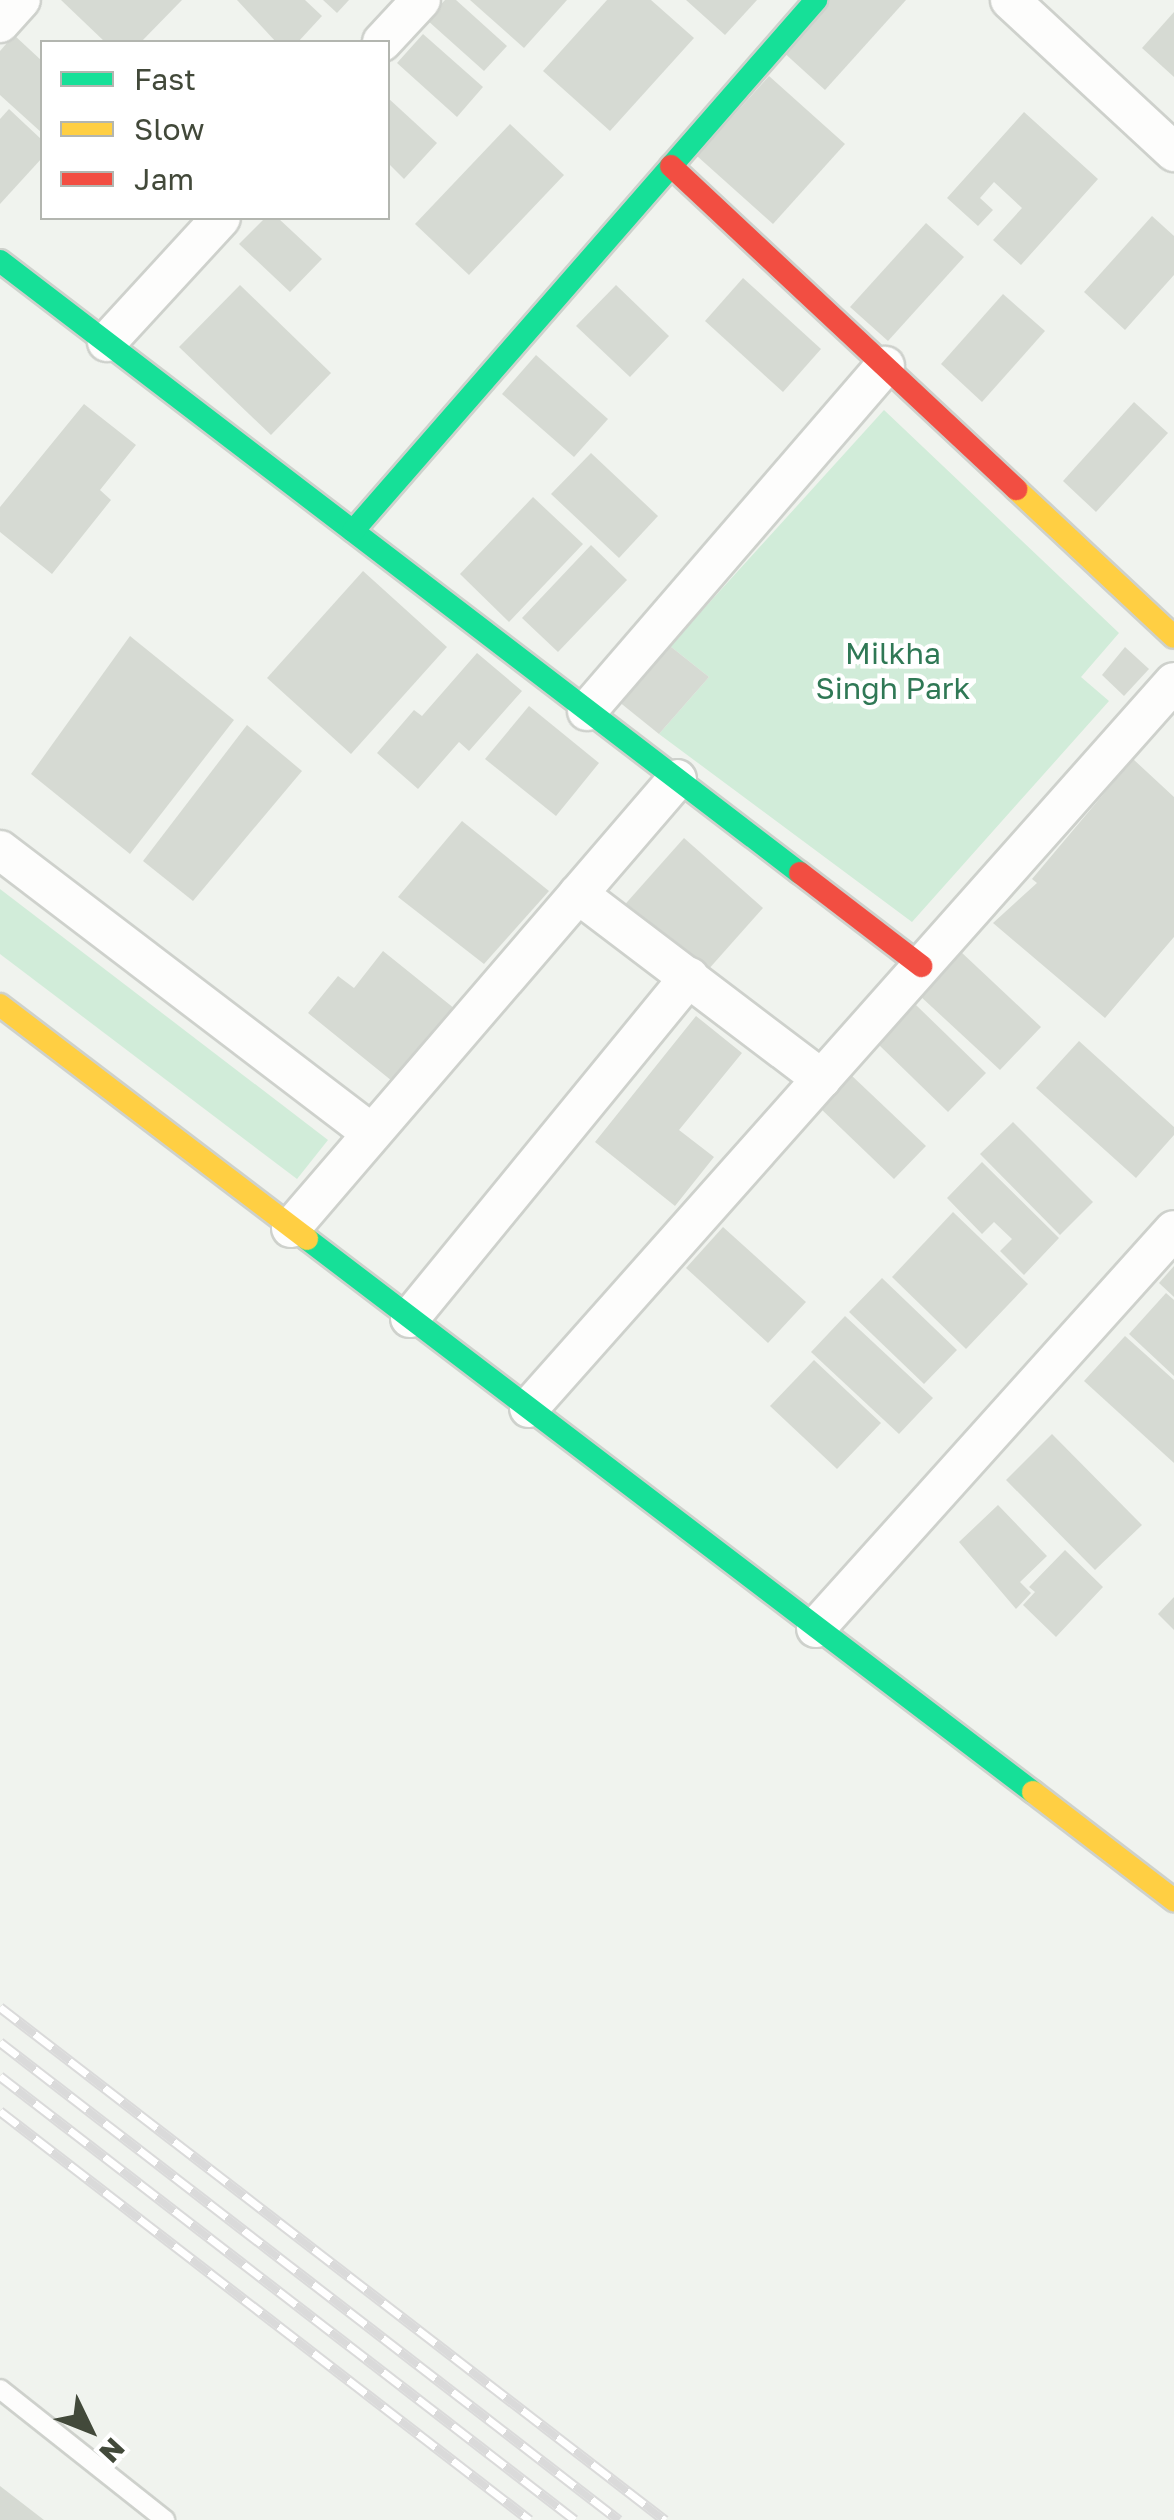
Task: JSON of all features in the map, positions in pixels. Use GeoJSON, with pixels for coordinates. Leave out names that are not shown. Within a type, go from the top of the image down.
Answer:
{"type":"FeatureCollection","features":[{"type":"Feature","properties":{"kind":"street"},"geometry":{"type":"LineString","coordinates":[[0,23],[21,0]]}},
{"type":"Feature","properties":{"kind":"street"},"geometry":{"type":"LineString","coordinates":[[384,40],[421,0]]}},
{"type":"Feature","properties":{"kind":"street"},"geometry":{"type":"LineString","coordinates":[[353,531],[816,0]]}},
{"type":"Feature","properties":{"kind":"street"},"geometry":{"type":"LineString","coordinates":[[1010,0],[1174,152]]}},
{"type":"Feature","properties":{"kind":"street"},"geometry":{"type":"LineString","coordinates":[[671,166],[1174,637]]}},
{"type":"Feature","properties":{"kind":"street"},"geometry":{"type":"LineString","coordinates":[[107,342],[219,220]]}},
{"type":"Feature","properties":{"kind":"street"},"geometry":{"type":"LineString","coordinates":[[0,261],[921,966]]}},
{"type":"Feature","properties":{"kind":"street"},"geometry":{"type":"LineString","coordinates":[[587,711],[885,366]]}},
{"type":"Feature","properties":{"kind":"street"},"geometry":{"type":"LineString","coordinates":[[529,1408],[1174,682]]}},
{"type":"Feature","properties":{"kind":"street"},"geometry":{"type":"LineString","coordinates":[[291,1228],[676,779]]}},
{"type":"Feature","properties":{"kind":"street"},"geometry":{"type":"LineString","coordinates":[[0,850],[370,1132]]}},
{"type":"Feature","properties":{"kind":"street"},"geometry":{"type":"LineString","coordinates":[[578,894],[822,1078]]}},
{"type":"Feature","properties":{"kind":"street"},"geometry":{"type":"LineString","coordinates":[[410,1318],[689,977]]}},
{"type":"Feature","properties":{"kind":"street"},"geometry":{"type":"LineString","coordinates":[[0,1006],[816,1628],[1169,1887]]}},
{"type":"Feature","properties":{"kind":"street"},"geometry":{"type":"LineString","coordinates":[[816,1628],[1174,1230]]}},
{"type":"Feature","properties":{"kind":"lane"},"geometry":{"type":"LineString","coordinates":[[0,2388],[165,2520]]}},
{"type":"Feature","properties":{"kind":"green space","name":"Milkha Singh Park"},"geometry":{"type":"Polygon","coordinates":[[[884,410],[1119,633],[1081,677],[1109,701],[912,922],[659,734],[709,677],[670,646],[884,410]]]}},
{"type":"Feature","properties":{"kind":"green space"},"geometry":{"type":"Polygon","coordinates":[[[0,889],[328,1140],[297,1179],[0,954],[0,889]]]}},
{"type":"Feature","properties":{"kind":"building"},"geometry":{"type":"Polygon","coordinates":[[[61,0],[182,0],[143,40],[103,40],[61,0]]]}},
{"type":"Feature","properties":{"kind":"building"},"geometry":{"type":"Polygon","coordinates":[[[237,0],[305,0],[322,16],[300,40],[274,40],[237,0]]]}},
{"type":"Feature","properties":{"kind":"building"},"geometry":{"type":"Polygon","coordinates":[[[323,0],[349,0],[337,13],[323,0]]]}},
{"type":"Feature","properties":{"kind":"building"},"geometry":{"type":"Polygon","coordinates":[[[445,0],[456,0],[507,46],[484,71],[427,20],[445,0]]]}},
{"type":"Feature","properties":{"kind":"building"},"geometry":{"type":"Polygon","coordinates":[[[470,0],[567,0],[524,48],[470,0]]]}},
{"type":"Feature","properties":{"kind":"building"},"geometry":{"type":"Polygon","coordinates":[[[607,0],[651,0],[694,38],[610,131],[543,71],[607,0]]]}},
{"type":"Feature","properties":{"kind":"building"},"geometry":{"type":"Polygon","coordinates":[[[686,0],[757,0],[725,35],[686,0]]]}},
{"type":"Feature","properties":{"kind":"building"},"geometry":{"type":"Polygon","coordinates":[[[826,0],[906,0],[825,90],[781,50],[826,0]]]}},
{"type":"Feature","properties":{"kind":"building"},"geometry":{"type":"Polygon","coordinates":[[[1174,12],[1174,77],[1142,48],[1174,12]]]}},
{"type":"Feature","properties":{"kind":"building"},"geometry":{"type":"Polygon","coordinates":[[[423,34],[483,87],[457,117],[397,63],[423,34]]]}},
{"type":"Feature","properties":{"kind":"building"},"geometry":{"type":"Polygon","coordinates":[[[14,35],[40,59],[40,131],[0,95],[0,51],[14,35]]]}},
{"type":"Feature","properties":{"kind":"building"},"geometry":{"type":"Polygon","coordinates":[[[769,76],[845,144],[773,224],[697,156],[769,76]]]}},
{"type":"Feature","properties":{"kind":"building"},"geometry":{"type":"Polygon","coordinates":[[[390,100],[437,143],[404,179],[390,165],[390,100]]]}},
{"type":"Feature","properties":{"kind":"building"},"geometry":{"type":"Polygon","coordinates":[[[9,109],[40,138],[40,160],[0,204],[0,119],[9,109]]]}},
{"type":"Feature","properties":{"kind":"building"},"geometry":{"type":"Polygon","coordinates":[[[1024,112],[1098,179],[1021,265],[993,240],[1022,208],[994,182],[980,198],[993,210],[978,226],[947,198],[1024,112]]]}},
{"type":"Feature","properties":{"kind":"building"},"geometry":{"type":"Polygon","coordinates":[[[510,124],[564,175],[469,275],[415,224],[510,124]]]}},
{"type":"Feature","properties":{"kind":"building"},"geometry":{"type":"Polygon","coordinates":[[[1152,216],[1174,236],[1174,275],[1125,330],[1084,292],[1152,216]]]}},
{"type":"Feature","properties":{"kind":"building"},"geometry":{"type":"Polygon","coordinates":[[[263,220],[280,220],[322,259],[290,292],[239,244],[263,220]]]}},
{"type":"Feature","properties":{"kind":"building"},"geometry":{"type":"Polygon","coordinates":[[[926,223],[964,257],[888,341],[850,307],[926,223]]]}},
{"type":"Feature","properties":{"kind":"building"},"geometry":{"type":"Polygon","coordinates":[[[743,278],[821,349],[783,392],[705,321],[743,278]]]}},
{"type":"Feature","properties":{"kind":"building"},"geometry":{"type":"Polygon","coordinates":[[[240,285],[331,373],[271,435],[179,347],[240,285]]]}},
{"type":"Feature","properties":{"kind":"building"},"geometry":{"type":"Polygon","coordinates":[[[616,285],[669,336],[630,377],[576,326],[616,285]]]}},
{"type":"Feature","properties":{"kind":"building"},"geometry":{"type":"Polygon","coordinates":[[[1003,294],[1045,331],[982,402],[941,364],[1003,294]]]}},
{"type":"Feature","properties":{"kind":"building"},"geometry":{"type":"Polygon","coordinates":[[[536,355],[608,419],[574,457],[502,394],[536,355]]]}},
{"type":"Feature","properties":{"kind":"building"},"geometry":{"type":"Polygon","coordinates":[[[1134,402],[1168,433],[1096,512],[1063,481],[1134,402]]]}},
{"type":"Feature","properties":{"kind":"building"},"geometry":{"type":"Polygon","coordinates":[[[84,404],[136,445],[100,490],[111,500],[52,574],[0,532],[0,507],[84,404]]]}},
{"type":"Feature","properties":{"kind":"building"},"geometry":{"type":"Polygon","coordinates":[[[591,453],[658,516],[619,558],[551,494],[591,453]]]}},
{"type":"Feature","properties":{"kind":"building"},"geometry":{"type":"Polygon","coordinates":[[[533,497],[583,544],[509,622],[460,574],[533,497]]]}},
{"type":"Feature","properties":{"kind":"building"},"geometry":{"type":"Polygon","coordinates":[[[591,545],[627,580],[558,652],[522,618],[591,545]]]}},
{"type":"Feature","properties":{"kind":"building"},"geometry":{"type":"Polygon","coordinates":[[[363,571],[447,647],[351,754],[267,678],[363,571]]]}},
{"type":"Feature","properties":{"kind":"building"},"geometry":{"type":"Polygon","coordinates":[[[130,636],[234,720],[130,854],[31,774],[130,636]]]}},
{"type":"Feature","properties":{"kind":"building"},"geometry":{"type":"Polygon","coordinates":[[[670,646],[709,677],[659,734],[618,701],[670,646]]]}},
{"type":"Feature","properties":{"kind":"building"},"geometry":{"type":"Polygon","coordinates":[[[1125,647],[1149,669],[1124,696],[1102,675],[1125,647]]]}},
{"type":"Feature","properties":{"kind":"building"},"geometry":{"type":"Polygon","coordinates":[[[477,653],[522,691],[469,751],[459,742],[418,789],[377,753],[414,710],[422,716],[477,653]]]}},
{"type":"Feature","properties":{"kind":"building"},"geometry":{"type":"Polygon","coordinates":[[[529,706],[599,763],[556,816],[485,759],[529,706]]]}},
{"type":"Feature","properties":{"kind":"building"},"geometry":{"type":"Polygon","coordinates":[[[247,725],[302,771],[193,901],[143,861],[247,725]]]}},
{"type":"Feature","properties":{"kind":"building"},"geometry":{"type":"Polygon","coordinates":[[[1133,759],[1174,797],[1174,937],[1105,1018],[993,923],[1037,883],[1032,879],[1133,759]]]}},
{"type":"Feature","properties":{"kind":"building"},"geometry":{"type":"Polygon","coordinates":[[[462,821],[549,891],[484,964],[398,897],[462,821]]]}},
{"type":"Feature","properties":{"kind":"building"},"geometry":{"type":"Polygon","coordinates":[[[684,838],[763,908],[699,980],[620,910],[684,838]]]}},
{"type":"Feature","properties":{"kind":"building"},"geometry":{"type":"Polygon","coordinates":[[[383,951],[455,1009],[392,1081],[308,1013],[338,976],[354,988],[383,951]]]}},
{"type":"Feature","properties":{"kind":"building"},"geometry":{"type":"Polygon","coordinates":[[[960,951],[1041,1027],[1000,1070],[919,995],[960,951]]]}},
{"type":"Feature","properties":{"kind":"building"},"geometry":{"type":"Polygon","coordinates":[[[916,1005],[986,1073],[948,1112],[878,1044],[916,1005]]]}},
{"type":"Feature","properties":{"kind":"building"},"geometry":{"type":"Polygon","coordinates":[[[696,1016],[742,1053],[679,1130],[714,1157],[675,1206],[595,1142],[696,1016]]]}},
{"type":"Feature","properties":{"kind":"building"},"geometry":{"type":"Polygon","coordinates":[[[1079,1041],[1174,1127],[1174,1135],[1136,1178],[1036,1088],[1079,1041]]]}},
{"type":"Feature","properties":{"kind":"building"},"geometry":{"type":"Polygon","coordinates":[[[850,1074],[926,1146],[894,1179],[819,1107],[850,1074]]]}},
{"type":"Feature","properties":{"kind":"building"},"geometry":{"type":"Polygon","coordinates":[[[1013,1122],[1093,1202],[1060,1235],[980,1154],[1013,1122]]]}},
{"type":"Feature","properties":{"kind":"building"},"geometry":{"type":"Polygon","coordinates":[[[982,1162],[1059,1238],[1024,1275],[1000,1251],[1012,1239],[994,1222],[982,1234],[947,1198],[982,1162]]]}},
{"type":"Feature","properties":{"kind":"building"},"geometry":{"type":"Polygon","coordinates":[[[953,1212],[1028,1284],[966,1349],[892,1277],[953,1212]]]}},
{"type":"Feature","properties":{"kind":"building"},"geometry":{"type":"Polygon","coordinates":[[[723,1227],[806,1302],[768,1343],[686,1268],[723,1227]]]}},
{"type":"Feature","properties":{"kind":"building"},"geometry":{"type":"Polygon","coordinates":[[[1174,1266],[1174,1297],[1159,1283],[1174,1266]]]}},
{"type":"Feature","properties":{"kind":"building"},"geometry":{"type":"Polygon","coordinates":[[[882,1278],[957,1350],[924,1384],[849,1312],[882,1278]]]}},
{"type":"Feature","properties":{"kind":"building"},"geometry":{"type":"Polygon","coordinates":[[[1166,1293],[1174,1300],[1174,1376],[1129,1334],[1166,1293]]]}},
{"type":"Feature","properties":{"kind":"building"},"geometry":{"type":"Polygon","coordinates":[[[845,1316],[933,1398],[899,1434],[811,1352],[845,1316]]]}},
{"type":"Feature","properties":{"kind":"building"},"geometry":{"type":"Polygon","coordinates":[[[1125,1336],[1174,1380],[1174,1463],[1084,1381],[1125,1336]]]}},
{"type":"Feature","properties":{"kind":"building"},"geometry":{"type":"Polygon","coordinates":[[[814,1360],[881,1423],[837,1469],[770,1406],[814,1360]]]}},
{"type":"Feature","properties":{"kind":"building"},"geometry":{"type":"Polygon","coordinates":[[[1052,1434],[1142,1525],[1095,1570],[1006,1480],[1052,1434]]]}},
{"type":"Feature","properties":{"kind":"building"},"geometry":{"type":"Polygon","coordinates":[[[998,1505],[1047,1556],[1020,1582],[1031,1593],[1016,1609],[959,1542],[998,1505]]]}},
{"type":"Feature","properties":{"kind":"building"},"geometry":{"type":"Polygon","coordinates":[[[1065,1550],[1103,1587],[1056,1637],[1023,1605],[1035,1592],[1029,1587],[1065,1550]]]}},
{"type":"Feature","properties":{"kind":"building"},"geometry":{"type":"Polygon","coordinates":[[[1174,1597],[1174,1630],[1158,1614],[1174,1597]]]}},
{"type":"Feature","properties":{"kind":"building"},"geometry":{"type":"Polygon","coordinates":[[[0,2486],[44,2520],[0,2520],[0,2486]]]}},
{"type":"Feature","properties":{"kind":"railway"},"geometry":{"type":"LineString","coordinates":[[0,2007],[665,2520]]}},
{"type":"Feature","properties":{"kind":"railway"},"geometry":{"type":"LineString","coordinates":[[0,2042],[619,2520]]}},
{"type":"Feature","properties":{"kind":"railway"},"geometry":{"type":"LineString","coordinates":[[0,2076],[575,2520]]}},
{"type":"Feature","properties":{"kind":"railway"},"geometry":{"type":"LineString","coordinates":[[0,2111],[530,2520]]}},
{"type":"Feature","properties":{"kind":"traffic: fast"},"geometry":{"type":"LineString","coordinates":[[353,531],[816,0]]}},
{"type":"Feature","properties":{"kind":"traffic: fast"},"geometry":{"type":"LineString","coordinates":[[0,261],[800,873]]}},
{"type":"Feature","properties":{"kind":"traffic: fast"},"geometry":{"type":"LineString","coordinates":[[307,1239],[1033,1792]]}},
{"type":"Feature","properties":{"kind":"traffic: slow"},"geometry":{"type":"LineString","coordinates":[[1016,489],[1174,637]]}},
{"type":"Feature","properties":{"kind":"traffic: slow"},"geometry":{"type":"LineString","coordinates":[[0,1005],[307,1239]]}},
{"type":"Feature","properties":{"kind":"traffic: slow"},"geometry":{"type":"LineString","coordinates":[[1033,1792],[1174,1900]]}},
{"type":"Feature","properties":{"kind":"traffic: jam"},"geometry":{"type":"LineString","coordinates":[[671,166],[1016,489]]}},
{"type":"Feature","properties":{"kind":"traffic: jam"},"geometry":{"type":"LineString","coordinates":[[800,873],[921,966]]}}]}
